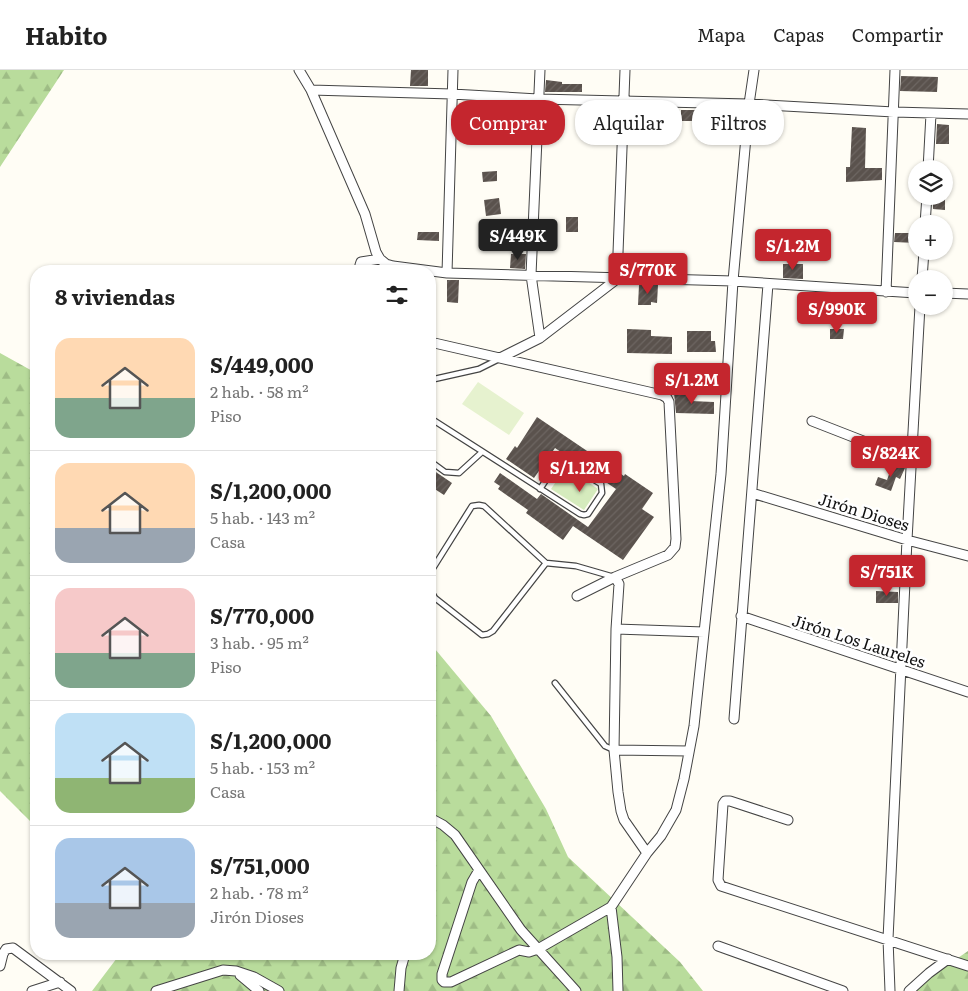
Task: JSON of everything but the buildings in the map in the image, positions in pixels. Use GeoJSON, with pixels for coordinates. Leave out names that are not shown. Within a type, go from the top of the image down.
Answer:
{"type":"FeatureCollection","features":[{"type":"Feature","properties":{"kind":"street"},"geometry":{"type":"LineString","coordinates":[[299,70],[312,90],[366,214],[370,236],[380,259]]}},
{"type":"Feature","properties":{"kind":"street"},"geometry":{"type":"LineString","coordinates":[[447,273],[453,70]]}},
{"type":"Feature","properties":{"kind":"street"},"geometry":{"type":"LineString","coordinates":[[540,70],[531,275],[540,338]]}},
{"type":"Feature","properties":{"kind":"street"},"geometry":{"type":"LineString","coordinates":[[625,100],[626,70]]}},
{"type":"Feature","properties":{"kind":"street"},"geometry":{"type":"LineString","coordinates":[[750,100],[754,70]]}},
{"type":"Feature","properties":{"kind":"street"},"geometry":{"type":"LineString","coordinates":[[886,292],[895,70]]}},
{"type":"Feature","properties":{"kind":"street"},"geometry":{"type":"LineString","coordinates":[[312,90],[582,100]]}},
{"type":"Feature","properties":{"kind":"street"},"geometry":{"type":"LineString","coordinates":[[784,106],[931,114],[968,114]]}},
{"type":"Feature","properties":{"kind":"street"},"geometry":{"type":"LineString","coordinates":[[928,160],[931,114]]}},
{"type":"Feature","properties":{"kind":"street"},"geometry":{"type":"LineString","coordinates":[[500,358],[540,338],[617,279],[623,145]]}},
{"type":"Feature","properties":{"kind":"street"},"geometry":{"type":"LineString","coordinates":[[478,870],[472,882],[442,974],[442,980],[447,983],[519,950],[529,952],[538,949],[610,907],[661,836],[676,810],[694,726],[721,474],[733,281],[745,145]]}},
{"type":"Feature","properties":{"kind":"street"},"geometry":{"type":"LineString","coordinates":[[360,265],[361,262],[380,259],[391,265]]}},
{"type":"Feature","properties":{"kind":"street"},"geometry":{"type":"LineString","coordinates":[[436,272],[617,279],[733,281],[908,293]]}},
{"type":"Feature","properties":{"kind":"street"},"geometry":{"type":"LineString","coordinates":[[734,719],[768,284]]}},
{"type":"Feature","properties":{"kind":"street"},"geometry":{"type":"LineString","coordinates":[[953,293],[968,294]]}},
{"type":"Feature","properties":{"kind":"street"},"geometry":{"type":"LineString","coordinates":[[890,991],[888,939],[920,315]]}},
{"type":"Feature","properties":{"kind":"street"},"geometry":{"type":"LineString","coordinates":[[436,343],[662,395],[667,398],[676,529],[675,547],[668,555],[615,577],[577,596]]}},
{"type":"Feature","properties":{"kind":"street"},"geometry":{"type":"LineString","coordinates":[[812,421],[912,460]]}},
{"type":"Feature","properties":{"kind":"street","name":"Jirón Dioses"},"geometry":{"type":"LineString","coordinates":[[752,493],[907,540],[968,556]]}},
{"type":"Feature","properties":{"kind":"street"},"geometry":{"type":"LineString","coordinates":[[615,577],[618,584],[614,750],[621,811],[624,820],[647,853]]}},
{"type":"Feature","properties":{"kind":"street","name":"Jirón Los Laureles"},"geometry":{"type":"LineString","coordinates":[[741,616],[968,692]]}},
{"type":"Feature","properties":{"kind":"street"},"geometry":{"type":"LineString","coordinates":[[616,629],[704,632]]}},
{"type":"Feature","properties":{"kind":"street"},"geometry":{"type":"LineString","coordinates":[[614,750],[689,751]]}},
{"type":"Feature","properties":{"kind":"street"},"geometry":{"type":"LineString","coordinates":[[788,820],[726,801],[723,804],[718,880],[721,886],[968,966]]}},
{"type":"Feature","properties":{"kind":"street"},"geometry":{"type":"LineString","coordinates":[[436,821],[443,824],[455,835],[521,930],[576,991]]}},
{"type":"Feature","properties":{"kind":"street"},"geometry":{"type":"LineString","coordinates":[[610,907],[617,957],[618,991]]}},
{"type":"Feature","properties":{"kind":"street"},"geometry":{"type":"LineString","coordinates":[[519,950],[521,930]]}},
{"type":"Feature","properties":{"kind":"street"},"geometry":{"type":"LineString","coordinates":[[0,966],[3,946],[13,948],[72,991]]}},
{"type":"Feature","properties":{"kind":"street"},"geometry":{"type":"LineString","coordinates":[[718,946],[843,991]]}},
{"type":"Feature","properties":{"kind":"street"},"geometry":{"type":"LineString","coordinates":[[909,991],[948,959]]}},
{"type":"Feature","properties":{"kind":"street"},"geometry":{"type":"LineString","coordinates":[[399,991],[403,960]]}},
{"type":"Feature","properties":{"kind":"street"},"geometry":{"type":"LineString","coordinates":[[156,991],[223,970],[236,971],[254,977],[279,991]]}},
{"type":"Feature","properties":{"kind":"street"},"geometry":{"type":"LineString","coordinates":[[236,971],[259,991]]}},
{"type":"Feature","properties":{"kind":"street"},"geometry":{"type":"LineString","coordinates":[[32,991],[60,982]]}},
{"type":"Feature","properties":{"kind":"lane"},"geometry":{"type":"LineString","coordinates":[[436,379],[478,369],[500,358]]}},
{"type":"Feature","properties":{"kind":"lane"},"geometry":{"type":"LineString","coordinates":[[436,422],[540,489],[584,515],[588,514],[603,489],[601,484],[567,462],[561,461],[558,462],[540,489]]}},
{"type":"Feature","properties":{"kind":"lane"},"geometry":{"type":"LineString","coordinates":[[436,465],[445,472],[459,473],[482,452]]}},
{"type":"Feature","properties":{"kind":"lane"},"geometry":{"type":"LineString","coordinates":[[436,563],[472,506],[479,505],[484,506],[546,563],[576,566],[615,577]]}},
{"type":"Feature","properties":{"kind":"lane"},"geometry":{"type":"LineString","coordinates":[[436,599],[482,635],[488,634],[493,631],[546,563]]}},
{"type":"Feature","properties":{"kind":"lane"},"geometry":{"type":"LineString","coordinates":[[555,683],[605,746],[614,750]]}},
{"type":"Feature","properties":{"kind":"green space"},"geometry":{"type":"Polygon","coordinates":[[[0,70],[64,70],[0,167],[0,70]]]}},
{"type":"Feature","properties":{"kind":"green space"},"geometry":{"type":"Polygon","coordinates":[[[0,353],[30,370],[30,821],[0,791],[0,353]]]}},
{"type":"Feature","properties":{"kind":"green space"},"geometry":{"type":"Polygon","coordinates":[[[478,382],[524,413],[509,435],[462,404],[478,382]]]}},
{"type":"Feature","properties":{"kind":"green space"},"geometry":{"type":"Polygon","coordinates":[[[566,467],[598,489],[584,510],[551,489],[566,467]]]}},
{"type":"Feature","properties":{"kind":"green space"},"geometry":{"type":"Polygon","coordinates":[[[436,650],[491,716],[546,809],[568,857],[680,962],[703,991],[92,991],[115,960],[436,960],[436,650]]]}},
{"type":"Feature","properties":{"kind":"green space"},"geometry":{"type":"Polygon","coordinates":[[[968,951],[968,991],[910,991],[968,951]]]}}]}
